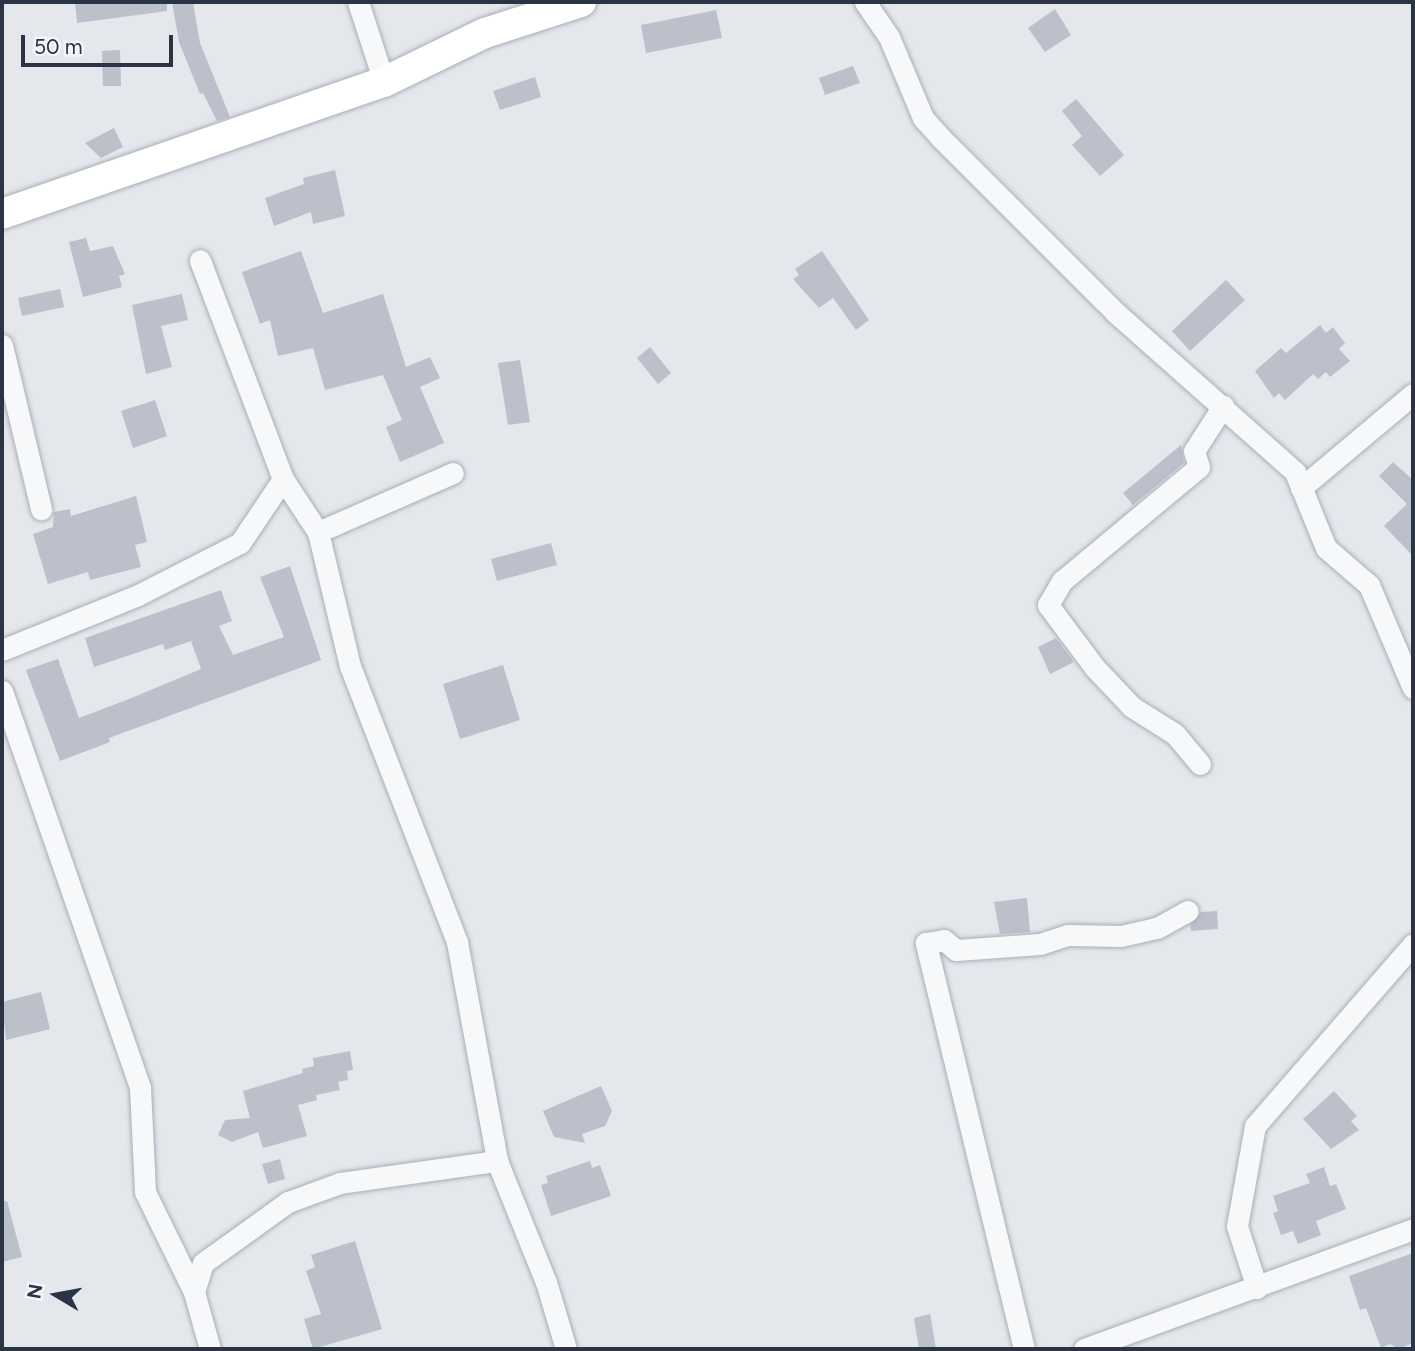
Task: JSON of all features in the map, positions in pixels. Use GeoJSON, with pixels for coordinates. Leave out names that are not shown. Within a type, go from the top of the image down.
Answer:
{"type":"FeatureCollection","features":[{"type":"Feature","properties":{"kind":"street"},"geometry":{"type":"LineString","coordinates":[[358,2],[384,82]]}},
{"type":"Feature","properties":{"kind":"street"},"geometry":{"type":"LineString","coordinates":[[2,214],[384,82],[485,33],[581,2]]}},
{"type":"Feature","properties":{"kind":"street"},"geometry":{"type":"LineString","coordinates":[[865,2],[889,37],[923,118],[1115,312],[1295,472],[1326,548],[1369,585],[1413,688]]}},
{"type":"Feature","properties":{"kind":"street"},"geometry":{"type":"LineString","coordinates":[[200,260],[283,479],[318,532],[350,666],[457,942],[497,1161],[546,1282],[566,1349]]}},
{"type":"Feature","properties":{"kind":"street"},"geometry":{"type":"LineString","coordinates":[[2,345],[41,509]]}},
{"type":"Feature","properties":{"kind":"street"},"geometry":{"type":"LineString","coordinates":[[1301,488],[1413,394]]}},
{"type":"Feature","properties":{"kind":"street"},"geometry":{"type":"LineString","coordinates":[[1200,764],[1175,734],[1132,707],[1048,605],[1062,581],[1199,467],[1194,450],[1223,406]]}},
{"type":"Feature","properties":{"kind":"street"},"geometry":{"type":"LineString","coordinates":[[318,532],[453,473]]}},
{"type":"Feature","properties":{"kind":"street"},"geometry":{"type":"LineString","coordinates":[[2,650],[138,595],[240,543],[283,479]]}},
{"type":"Feature","properties":{"kind":"street"},"geometry":{"type":"LineString","coordinates":[[2,691],[140,1087],[145,1192],[194,1292],[210,1349]]}},
{"type":"Feature","properties":{"kind":"street"},"geometry":{"type":"LineString","coordinates":[[1024,1349],[926,943],[944,940],[956,950],[1040,944],[1068,934],[1121,936],[1157,928],[1188,911]]}},
{"type":"Feature","properties":{"kind":"street"},"geometry":{"type":"LineString","coordinates":[[1257,1288],[1237,1226],[1255,1126],[1413,944]]}},
{"type":"Feature","properties":{"kind":"street"},"geometry":{"type":"LineString","coordinates":[[194,1292],[203,1263],[288,1202],[340,1183],[497,1161]]}},
{"type":"Feature","properties":{"kind":"street"},"geometry":{"type":"LineString","coordinates":[[1084,1349],[1413,1229]]}},
{"type":"Feature","properties":{"kind":"building"},"geometry":{"type":"Polygon","coordinates":[[[75,2],[167,2],[167,11],[77,23],[75,2]]]}},
{"type":"Feature","properties":{"kind":"building"},"geometry":{"type":"Polygon","coordinates":[[[172,2],[193,2],[200,43],[230,117],[217,121],[203,93],[200,94],[179,42],[172,2]]]}},
{"type":"Feature","properties":{"kind":"building"},"geometry":{"type":"Polygon","coordinates":[[[1055,9],[1071,35],[1045,52],[1028,28],[1055,9]]]}},
{"type":"Feature","properties":{"kind":"building"},"geometry":{"type":"Polygon","coordinates":[[[716,10],[722,38],[646,53],[641,25],[716,10]]]}},
{"type":"Feature","properties":{"kind":"building"},"geometry":{"type":"Polygon","coordinates":[[[120,50],[121,86],[103,86],[102,51],[120,50]]]}},
{"type":"Feature","properties":{"kind":"building"},"geometry":{"type":"Polygon","coordinates":[[[853,66],[860,83],[825,95],[819,78],[853,66]]]}},
{"type":"Feature","properties":{"kind":"building"},"geometry":{"type":"Polygon","coordinates":[[[535,77],[541,97],[500,110],[493,91],[535,77]]]}},
{"type":"Feature","properties":{"kind":"building"},"geometry":{"type":"Polygon","coordinates":[[[1076,99],[1124,155],[1100,176],[1072,145],[1082,136],[1062,111],[1076,99]]]}},
{"type":"Feature","properties":{"kind":"building"},"geometry":{"type":"Polygon","coordinates":[[[114,128],[123,147],[101,158],[85,143],[114,128]]]}},
{"type":"Feature","properties":{"kind":"building"},"geometry":{"type":"Polygon","coordinates":[[[335,170],[345,216],[313,224],[311,212],[274,226],[265,198],[304,184],[303,178],[335,170]]]}},
{"type":"Feature","properties":{"kind":"building"},"geometry":{"type":"Polygon","coordinates":[[[86,238],[90,251],[113,246],[125,274],[119,276],[122,287],[83,297],[69,242],[86,238]]]}},
{"type":"Feature","properties":{"kind":"building"},"geometry":{"type":"Polygon","coordinates":[[[301,251],[323,313],[383,294],[406,367],[430,357],[440,378],[420,387],[444,443],[400,462],[386,427],[402,420],[383,375],[325,390],[313,348],[278,356],[270,320],[260,324],[242,272],[301,251]]]}},
{"type":"Feature","properties":{"kind":"building"},"geometry":{"type":"Polygon","coordinates":[[[822,251],[869,320],[856,330],[833,298],[819,308],[793,279],[799,275],[795,269],[822,251]]]}},
{"type":"Feature","properties":{"kind":"building"},"geometry":{"type":"Polygon","coordinates":[[[1226,280],[1245,300],[1190,351],[1172,331],[1226,280]]]}},
{"type":"Feature","properties":{"kind":"building"},"geometry":{"type":"Polygon","coordinates":[[[60,289],[64,307],[22,316],[18,298],[60,289]]]}},
{"type":"Feature","properties":{"kind":"building"},"geometry":{"type":"Polygon","coordinates":[[[182,294],[188,320],[161,326],[172,367],[146,374],[132,305],[182,294]]]}},
{"type":"Feature","properties":{"kind":"building"},"geometry":{"type":"Polygon","coordinates":[[[1320,325],[1326,333],[1333,327],[1345,343],[1339,349],[1350,361],[1330,377],[1326,372],[1318,379],[1313,374],[1285,400],[1279,393],[1274,398],[1255,371],[1281,348],[1286,353],[1320,325]]]}},
{"type":"Feature","properties":{"kind":"building"},"geometry":{"type":"Polygon","coordinates":[[[650,347],[671,373],[658,384],[637,358],[650,347]]]}},
{"type":"Feature","properties":{"kind":"building"},"geometry":{"type":"Polygon","coordinates":[[[520,360],[530,422],[508,425],[498,363],[520,360]]]}},
{"type":"Feature","properties":{"kind":"building"},"geometry":{"type":"Polygon","coordinates":[[[155,400],[167,436],[133,448],[121,411],[155,400]]]}},
{"type":"Feature","properties":{"kind":"building"},"geometry":{"type":"Polygon","coordinates":[[[1181,445],[1184,463],[1133,505],[1123,493],[1181,445]]]}},
{"type":"Feature","properties":{"kind":"building"},"geometry":{"type":"Polygon","coordinates":[[[1393,462],[1413,480],[1413,556],[1384,526],[1407,504],[1379,476],[1393,462]]]}},
{"type":"Feature","properties":{"kind":"building"},"geometry":{"type":"Polygon","coordinates":[[[136,496],[147,542],[135,545],[141,567],[90,580],[88,572],[48,584],[33,534],[53,527],[54,512],[70,509],[71,516],[136,496]]]}},
{"type":"Feature","properties":{"kind":"building"},"geometry":{"type":"Polygon","coordinates":[[[551,543],[557,565],[497,581],[491,559],[551,543]]]}},
{"type":"Feature","properties":{"kind":"building"},"geometry":{"type":"Polygon","coordinates":[[[290,566],[321,660],[109,738],[110,742],[60,761],[26,670],[58,659],[79,718],[129,699],[201,669],[191,641],[165,650],[163,644],[94,667],[85,638],[221,590],[232,621],[219,626],[233,655],[284,637],[260,577],[290,566]]]}},
{"type":"Feature","properties":{"kind":"building"},"geometry":{"type":"Polygon","coordinates":[[[1056,638],[1074,662],[1050,674],[1038,647],[1056,638]]]}},
{"type":"Feature","properties":{"kind":"building"},"geometry":{"type":"Polygon","coordinates":[[[503,665],[520,720],[460,739],[443,684],[503,665]]]}},
{"type":"Feature","properties":{"kind":"building"},"geometry":{"type":"Polygon","coordinates":[[[1027,898],[1030,932],[1000,934],[994,902],[1027,898]]]}},
{"type":"Feature","properties":{"kind":"building"},"geometry":{"type":"Polygon","coordinates":[[[1217,911],[1218,929],[1191,931],[1190,925],[1201,912],[1217,911]]]}},
{"type":"Feature","properties":{"kind":"building"},"geometry":{"type":"Polygon","coordinates":[[[41,992],[50,1029],[6,1040],[2,1002],[41,992]]]}},
{"type":"Feature","properties":{"kind":"building"},"geometry":{"type":"Polygon","coordinates":[[[350,1051],[353,1070],[347,1071],[348,1080],[338,1082],[340,1090],[316,1095],[317,1100],[298,1105],[307,1136],[263,1148],[258,1132],[232,1142],[218,1135],[225,1120],[250,1118],[243,1091],[303,1073],[302,1069],[314,1066],[313,1058],[350,1051]]]}},
{"type":"Feature","properties":{"kind":"building"},"geometry":{"type":"Polygon","coordinates":[[[601,1086],[612,1111],[605,1126],[582,1134],[585,1143],[554,1137],[543,1111],[601,1086]]]}},
{"type":"Feature","properties":{"kind":"building"},"geometry":{"type":"Polygon","coordinates":[[[1334,1091],[1357,1116],[1351,1121],[1359,1130],[1331,1149],[1303,1119],[1334,1091]]]}},
{"type":"Feature","properties":{"kind":"building"},"geometry":{"type":"Polygon","coordinates":[[[280,1159],[285,1179],[268,1184],[262,1164],[280,1159]]]}},
{"type":"Feature","properties":{"kind":"building"},"geometry":{"type":"Polygon","coordinates":[[[590,1161],[592,1168],[600,1165],[611,1196],[551,1216],[541,1185],[548,1183],[546,1176],[590,1161]]]}},
{"type":"Feature","properties":{"kind":"building"},"geometry":{"type":"Polygon","coordinates":[[[1324,1167],[1330,1186],[1336,1184],[1346,1209],[1316,1221],[1321,1235],[1298,1244],[1293,1231],[1281,1235],[1273,1213],[1278,1211],[1273,1196],[1310,1183],[1306,1174],[1324,1167]]]}},
{"type":"Feature","properties":{"kind":"building"},"geometry":{"type":"Polygon","coordinates":[[[2,1201],[7,1201],[22,1257],[2,1262],[2,1201]]]}},
{"type":"Feature","properties":{"kind":"building"},"geometry":{"type":"Polygon","coordinates":[[[355,1241],[382,1329],[313,1349],[304,1319],[321,1314],[306,1271],[315,1267],[311,1255],[355,1241]]]}},
{"type":"Feature","properties":{"kind":"building"},"geometry":{"type":"Polygon","coordinates":[[[1413,1253],[1413,1343],[1399,1349],[1390,1344],[1381,1348],[1366,1308],[1360,1310],[1349,1276],[1413,1253]]]}},
{"type":"Feature","properties":{"kind":"building"},"geometry":{"type":"Polygon","coordinates":[[[930,1314],[936,1349],[919,1349],[914,1318],[930,1314]]]}}]}
